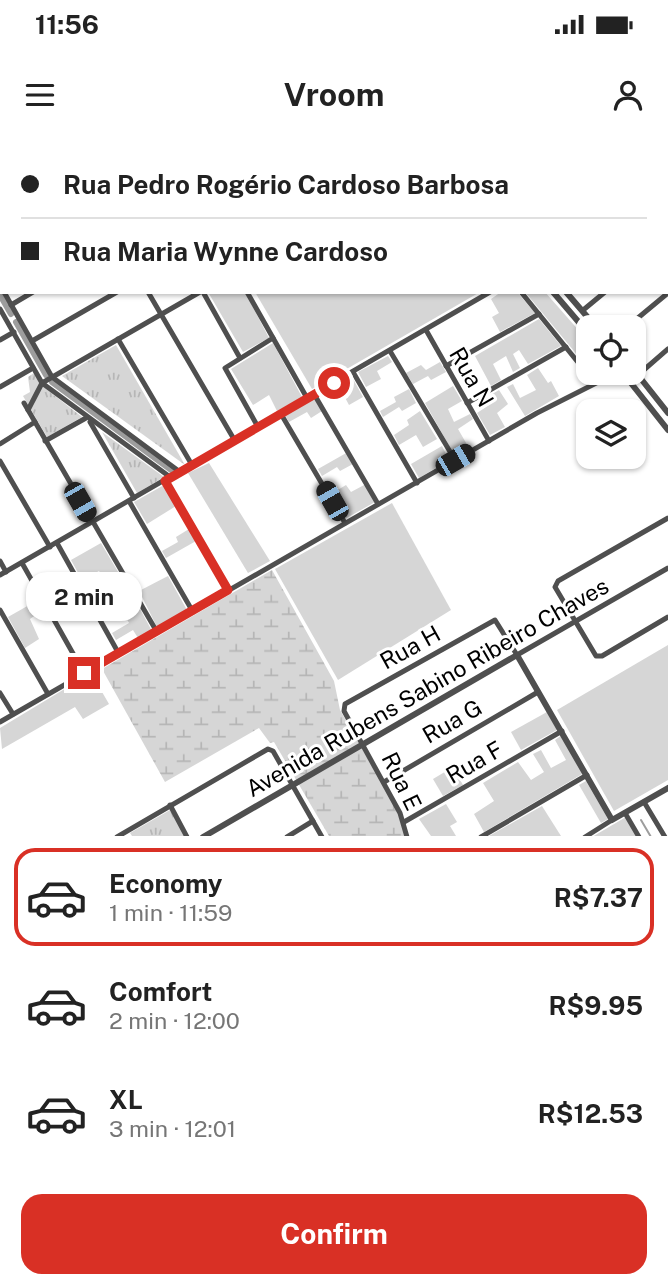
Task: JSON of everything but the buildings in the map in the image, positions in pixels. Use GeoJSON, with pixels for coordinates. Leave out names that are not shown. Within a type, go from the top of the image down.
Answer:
{"type":"FeatureCollection","features":[{"type":"Feature","properties":{"kind":"street"},"geometry":{"type":"LineString","coordinates":[[5,294],[52,377],[180,472]]}},
{"type":"Feature","properties":{"kind":"street"},"geometry":{"type":"LineString","coordinates":[[11,305],[30,294]]}},
{"type":"Feature","properties":{"kind":"street"},"geometry":{"type":"LineString","coordinates":[[32,341],[114,294]]}},
{"type":"Feature","properties":{"kind":"street"},"geometry":{"type":"LineString","coordinates":[[149,294],[235,441]]}},
{"type":"Feature","properties":{"kind":"street"},"geometry":{"type":"LineString","coordinates":[[28,410],[43,383],[197,294]]}},
{"type":"Feature","properties":{"kind":"street"},"geometry":{"type":"LineString","coordinates":[[200,294],[240,358]]}},
{"type":"Feature","properties":{"kind":"street"},"geometry":{"type":"LineString","coordinates":[[248,294],[307,398]]}},
{"type":"Feature","properties":{"kind":"street"},"geometry":{"type":"LineString","coordinates":[[0,561],[3,573],[487,294]]}},
{"type":"Feature","properties":{"kind":"street"},"geometry":{"type":"LineString","coordinates":[[522,294],[576,360]]}},
{"type":"Feature","properties":{"kind":"street"},"geometry":{"type":"LineString","coordinates":[[555,294],[576,319]]}},
{"type":"Feature","properties":{"kind":"street"},"geometry":{"type":"LineString","coordinates":[[568,294],[586,315]]}},
{"type":"Feature","properties":{"kind":"street"},"geometry":{"type":"LineString","coordinates":[[582,311],[603,294]]}},
{"type":"Feature","properties":{"kind":"street"},"geometry":{"type":"LineString","coordinates":[[641,315],[667,294]]}},
{"type":"Feature","properties":{"kind":"street"},"geometry":{"type":"LineString","coordinates":[[0,309],[43,383],[168,479],[228,590]]}},
{"type":"Feature","properties":{"kind":"street"},"geometry":{"type":"LineString","coordinates":[[446,366],[540,314]]}},
{"type":"Feature","properties":{"kind":"street"},"geometry":{"type":"LineString","coordinates":[[8,322],[18,316]]}},
{"type":"Feature","properties":{"kind":"street","name":"Rua N"},"geometry":{"type":"LineString","coordinates":[[426,330],[489,441]]}},
{"type":"Feature","properties":{"kind":"street"},"geometry":{"type":"LineString","coordinates":[[0,340],[14,332]]}},
{"type":"Feature","properties":{"kind":"street"},"geometry":{"type":"LineString","coordinates":[[258,427],[225,371],[226,365],[273,338]]}},
{"type":"Feature","properties":{"kind":"street"},"geometry":{"type":"LineString","coordinates":[[118,339],[192,465]]}},
{"type":"Feature","properties":{"kind":"street"},"geometry":{"type":"LineString","coordinates":[[467,403],[566,347]]}},
{"type":"Feature","properties":{"kind":"street"},"geometry":{"type":"LineString","coordinates":[[646,365],[668,349]]}},
{"type":"Feature","properties":{"kind":"street"},"geometry":{"type":"LineString","coordinates":[[390,351],[455,460]]}},
{"type":"Feature","properties":{"kind":"street"},"geometry":{"type":"LineString","coordinates":[[0,387],[33,368]]}},
{"type":"Feature","properties":{"kind":"street"},"geometry":{"type":"LineString","coordinates":[[353,372],[417,483]]}},
{"type":"Feature","properties":{"kind":"street"},"geometry":{"type":"LineString","coordinates":[[0,722],[589,385]]}},
{"type":"Feature","properties":{"kind":"street"},"geometry":{"type":"LineString","coordinates":[[633,385],[668,430]]}},
{"type":"Feature","properties":{"kind":"street"},"geometry":{"type":"LineString","coordinates":[[646,385],[667,410],[657,415]]}},
{"type":"Feature","properties":{"kind":"street"},"geometry":{"type":"LineString","coordinates":[[314,394],[378,504]]}},
{"type":"Feature","properties":{"kind":"street"},"geometry":{"type":"LineString","coordinates":[[650,406],[658,401]]}},
{"type":"Feature","properties":{"kind":"street"},"geometry":{"type":"LineString","coordinates":[[24,403],[157,632]]}},
{"type":"Feature","properties":{"kind":"street"},"geometry":{"type":"LineString","coordinates":[[281,414],[345,523]]}},
{"type":"Feature","properties":{"kind":"street"},"geometry":{"type":"LineString","coordinates":[[45,440],[87,419]]}},
{"type":"Feature","properties":{"kind":"street"},"geometry":{"type":"LineString","coordinates":[[87,419],[193,612]]}},
{"type":"Feature","properties":{"kind":"street"},"geometry":{"type":"LineString","coordinates":[[0,444],[35,422]]}},
{"type":"Feature","properties":{"kind":"street"},"geometry":{"type":"LineString","coordinates":[[0,461],[50,547]]}},
{"type":"Feature","properties":{"kind":"street"},"geometry":{"type":"LineString","coordinates":[[668,518],[555,585],[574,621],[594,654],[598,656],[668,617]]}},
{"type":"Feature","properties":{"kind":"street"},"geometry":{"type":"LineString","coordinates":[[57,542],[119,653]]}},
{"type":"Feature","properties":{"kind":"street"},"geometry":{"type":"LineString","coordinates":[[22,563],[84,673]]}},
{"type":"Feature","properties":{"kind":"street","name":"Avenida Rubens Sabino Ribeiro Chaves"},"geometry":{"type":"LineString","coordinates":[[203,836],[668,568]]}},
{"type":"Feature","properties":{"kind":"street"},"geometry":{"type":"LineString","coordinates":[[0,610],[48,694]]}},
{"type":"Feature","properties":{"kind":"street","name":"Rua H"},"geometry":{"type":"LineString","coordinates":[[344,706],[495,620],[517,655]]}},
{"type":"Feature","properties":{"kind":"street"},"geometry":{"type":"LineString","coordinates":[[517,655],[612,820]]}},
{"type":"Feature","properties":{"kind":"street","name":"Rua G"},"geometry":{"type":"LineString","coordinates":[[384,782],[538,692]]}},
{"type":"Feature","properties":{"kind":"street"},"geometry":{"type":"LineString","coordinates":[[0,693],[13,715]]}},
{"type":"Feature","properties":{"kind":"street","name":"Rua E"},"geometry":{"type":"LineString","coordinates":[[344,706],[344,711],[404,822],[407,836]]}},
{"type":"Feature","properties":{"kind":"street","name":"Rua F"},"geometry":{"type":"LineString","coordinates":[[404,822],[562,731]]}},
{"type":"Feature","properties":{"kind":"street"},"geometry":{"type":"LineString","coordinates":[[117,836],[270,749],[322,836]]}},
{"type":"Feature","properties":{"kind":"street"},"geometry":{"type":"LineString","coordinates":[[481,836],[587,775]]}},
{"type":"Feature","properties":{"kind":"street"},"geometry":{"type":"LineString","coordinates":[[585,836],[668,788]]}},
{"type":"Feature","properties":{"kind":"street"},"geometry":{"type":"LineString","coordinates":[[644,802],[665,836]]}},
{"type":"Feature","properties":{"kind":"street"},"geometry":{"type":"LineString","coordinates":[[170,805],[187,836]]}},
{"type":"Feature","properties":{"kind":"street"},"geometry":{"type":"LineString","coordinates":[[625,813],[639,836]]}},
{"type":"Feature","properties":{"kind":"street"},"geometry":{"type":"LineString","coordinates":[[287,836],[313,821]]}},
{"type":"Feature","properties":{"kind":"green space"},"geometry":{"type":"Polygon","coordinates":[[[209,294],[246,294],[269,338],[243,352],[209,294]]]}},
{"type":"Feature","properties":{"kind":"green space"},"geometry":{"type":"Polygon","coordinates":[[[256,294],[477,294],[312,389],[256,294]]]}},
{"type":"Feature","properties":{"kind":"green space"},"geometry":{"type":"Polygon","coordinates":[[[498,294],[519,294],[535,313],[500,332],[492,317],[499,313],[491,299],[498,294]]]}},
{"type":"Feature","properties":{"kind":"green space"},"geometry":{"type":"Polygon","coordinates":[[[527,294],[547,294],[576,327],[576,354],[527,294]]]}},
{"type":"Feature","properties":{"kind":"green space"},"geometry":{"type":"Polygon","coordinates":[[[539,319],[561,346],[528,364],[519,350],[513,354],[520,368],[513,372],[506,356],[493,364],[501,380],[491,386],[475,356],[539,319]]]}},
{"type":"Feature","properties":{"kind":"green space"},"geometry":{"type":"Polygon","coordinates":[[[273,343],[302,397],[277,411],[269,395],[253,405],[231,369],[273,343]]]}},
{"type":"Feature","properties":{"kind":"green space"},"geometry":{"type":"Polygon","coordinates":[[[116,345],[185,465],[62,376],[116,345]]]}},
{"type":"Feature","properties":{"kind":"green space"},"geometry":{"type":"Polygon","coordinates":[[[388,356],[392,362],[377,371],[381,379],[366,387],[358,372],[388,356]]]}},
{"type":"Feature","properties":{"kind":"green space"},"geometry":{"type":"Polygon","coordinates":[[[440,362],[446,372],[431,380],[428,376],[413,384],[406,373],[421,365],[426,370],[440,362]]]}},
{"type":"Feature","properties":{"kind":"green space"},"geometry":{"type":"Polygon","coordinates":[[[538,368],[548,383],[551,381],[559,396],[525,416],[507,387],[513,384],[520,398],[536,390],[527,375],[538,368]]]}},
{"type":"Feature","properties":{"kind":"green space"},"geometry":{"type":"Polygon","coordinates":[[[34,373],[41,385],[82,417],[47,437],[23,396],[30,392],[28,377],[34,373]]]}},
{"type":"Feature","properties":{"kind":"green space"},"geometry":{"type":"Polygon","coordinates":[[[352,377],[363,397],[349,405],[342,392],[326,401],[322,394],[352,377]]]}},
{"type":"Feature","properties":{"kind":"green space"},"geometry":{"type":"Polygon","coordinates":[[[453,386],[462,401],[448,409],[454,422],[470,414],[473,419],[458,429],[469,448],[455,456],[425,403],[453,386]]]}},
{"type":"Feature","properties":{"kind":"green space"},"geometry":{"type":"Polygon","coordinates":[[[409,389],[416,403],[402,411],[399,407],[383,417],[380,411],[396,402],[394,397],[409,389]]]}},
{"type":"Feature","properties":{"kind":"green space"},"geometry":{"type":"Polygon","coordinates":[[[499,390],[508,404],[497,413],[505,427],[490,435],[477,413],[492,403],[489,396],[499,390]]]}},
{"type":"Feature","properties":{"kind":"green space"},"geometry":{"type":"Polygon","coordinates":[[[315,398],[322,411],[311,418],[307,412],[289,422],[285,415],[315,398]]]}},
{"type":"Feature","properties":{"kind":"green space"},"geometry":{"type":"Polygon","coordinates":[[[420,411],[437,439],[423,447],[416,435],[399,445],[394,435],[409,425],[407,420],[420,411]]]}},
{"type":"Feature","properties":{"kind":"green space"},"geometry":{"type":"Polygon","coordinates":[[[102,432],[164,477],[137,493],[102,432]]]}},
{"type":"Feature","properties":{"kind":"green space"},"geometry":{"type":"Polygon","coordinates":[[[442,446],[449,460],[419,478],[411,464],[442,446]]]}},
{"type":"Feature","properties":{"kind":"green space"},"geometry":{"type":"Polygon","coordinates":[[[348,452],[353,464],[340,471],[337,467],[322,476],[318,469],[348,452]]]}},
{"type":"Feature","properties":{"kind":"green space"},"geometry":{"type":"Polygon","coordinates":[[[209,463],[270,561],[248,573],[188,473],[209,463]]]}},
{"type":"Feature","properties":{"kind":"green space"},"geometry":{"type":"Polygon","coordinates":[[[366,484],[375,502],[345,519],[331,494],[346,485],[351,492],[366,484]]]}},
{"type":"Feature","properties":{"kind":"green space"},"geometry":{"type":"Polygon","coordinates":[[[164,485],[176,506],[147,524],[134,502],[164,485]]]}},
{"type":"Feature","properties":{"kind":"green space"},"geometry":{"type":"Polygon","coordinates":[[[392,503],[451,610],[338,680],[275,569],[392,503]]]}},
{"type":"Feature","properties":{"kind":"green space"},"geometry":{"type":"Polygon","coordinates":[[[189,529],[196,541],[166,558],[162,551],[178,542],[176,537],[189,529]]]}},
{"type":"Feature","properties":{"kind":"green space"},"geometry":{"type":"Polygon","coordinates":[[[101,543],[120,575],[106,583],[99,571],[82,580],[71,560],[101,543]]]}},
{"type":"Feature","properties":{"kind":"green space"},"geometry":{"type":"Polygon","coordinates":[[[272,570],[334,681],[340,710],[401,817],[407,836],[329,836],[274,742],[270,743],[259,728],[165,782],[102,669],[272,570]]]}},
{"type":"Feature","properties":{"kind":"green space"},"geometry":{"type":"Polygon","coordinates":[[[168,576],[187,610],[157,627],[139,591],[168,576]]]}},
{"type":"Feature","properties":{"kind":"green space"},"geometry":{"type":"Polygon","coordinates":[[[80,590],[91,609],[80,616],[73,604],[54,614],[50,607],[80,590]]]}},
{"type":"Feature","properties":{"kind":"green space"},"geometry":{"type":"Polygon","coordinates":[[[38,600],[44,609],[30,619],[39,639],[25,648],[8,617],[38,600]]]}},
{"type":"Feature","properties":{"kind":"green space"},"geometry":{"type":"Polygon","coordinates":[[[140,609],[152,631],[138,638],[133,630],[116,640],[112,633],[129,623],[126,617],[140,609]]]}},
{"type":"Feature","properties":{"kind":"green space"},"geometry":{"type":"Polygon","coordinates":[[[668,645],[668,780],[614,811],[557,710],[668,645]]]}},
{"type":"Feature","properties":{"kind":"green space"},"geometry":{"type":"Polygon","coordinates":[[[91,673],[109,704],[83,719],[75,707],[2,749],[0,728],[91,673]]]}},
{"type":"Feature","properties":{"kind":"green space"},"geometry":{"type":"Polygon","coordinates":[[[547,712],[557,730],[521,750],[511,732],[547,712]]]}},
{"type":"Feature","properties":{"kind":"green space"},"geometry":{"type":"Polygon","coordinates":[[[562,735],[584,773],[484,832],[474,814],[494,801],[483,783],[518,762],[531,780],[544,772],[533,754],[541,750],[551,768],[566,760],[555,740],[562,735]]]}},
{"type":"Feature","properties":{"kind":"green space"},"geometry":{"type":"Polygon","coordinates":[[[453,767],[463,785],[443,796],[433,779],[453,767]]]}},
{"type":"Feature","properties":{"kind":"green space"},"geometry":{"type":"Polygon","coordinates":[[[586,781],[608,819],[601,823],[579,785],[586,781]]]}},
{"type":"Feature","properties":{"kind":"green space"},"geometry":{"type":"Polygon","coordinates":[[[446,804],[457,822],[450,826],[456,836],[431,836],[419,819],[446,804]]]}},
{"type":"Feature","properties":{"kind":"green space"},"geometry":{"type":"Polygon","coordinates":[[[542,806],[561,836],[489,836],[542,806]]]}},
{"type":"Feature","properties":{"kind":"green space"},"geometry":{"type":"Polygon","coordinates":[[[170,810],[185,836],[132,836],[130,833],[170,810]]]}},
{"type":"Feature","properties":{"kind":"green space"},"geometry":{"type":"Polygon","coordinates":[[[626,817],[636,836],[594,836],[626,817]]]}},
{"type":"Feature","properties":{"kind":"waterway"},"geometry":{"type":"LineString","coordinates":[[0,295],[11,314]]}},
{"type":"Feature","properties":{"kind":"waterway"},"geometry":{"type":"LineString","coordinates":[[16,322],[46,375]]}},
{"type":"Feature","properties":{"kind":"waterway"},"geometry":{"type":"LineString","coordinates":[[52,382],[174,472]]}},
{"type":"Feature","properties":{"kind":"waterway"},"geometry":{"type":"LineString","coordinates":[[641,820],[650,836]]}},
{"type":"Feature","properties":{"kind":"route"},"geometry":{"type":"LineString","coordinates":[[84,673],[228,590],[165,481],[334,383]]}}]}
